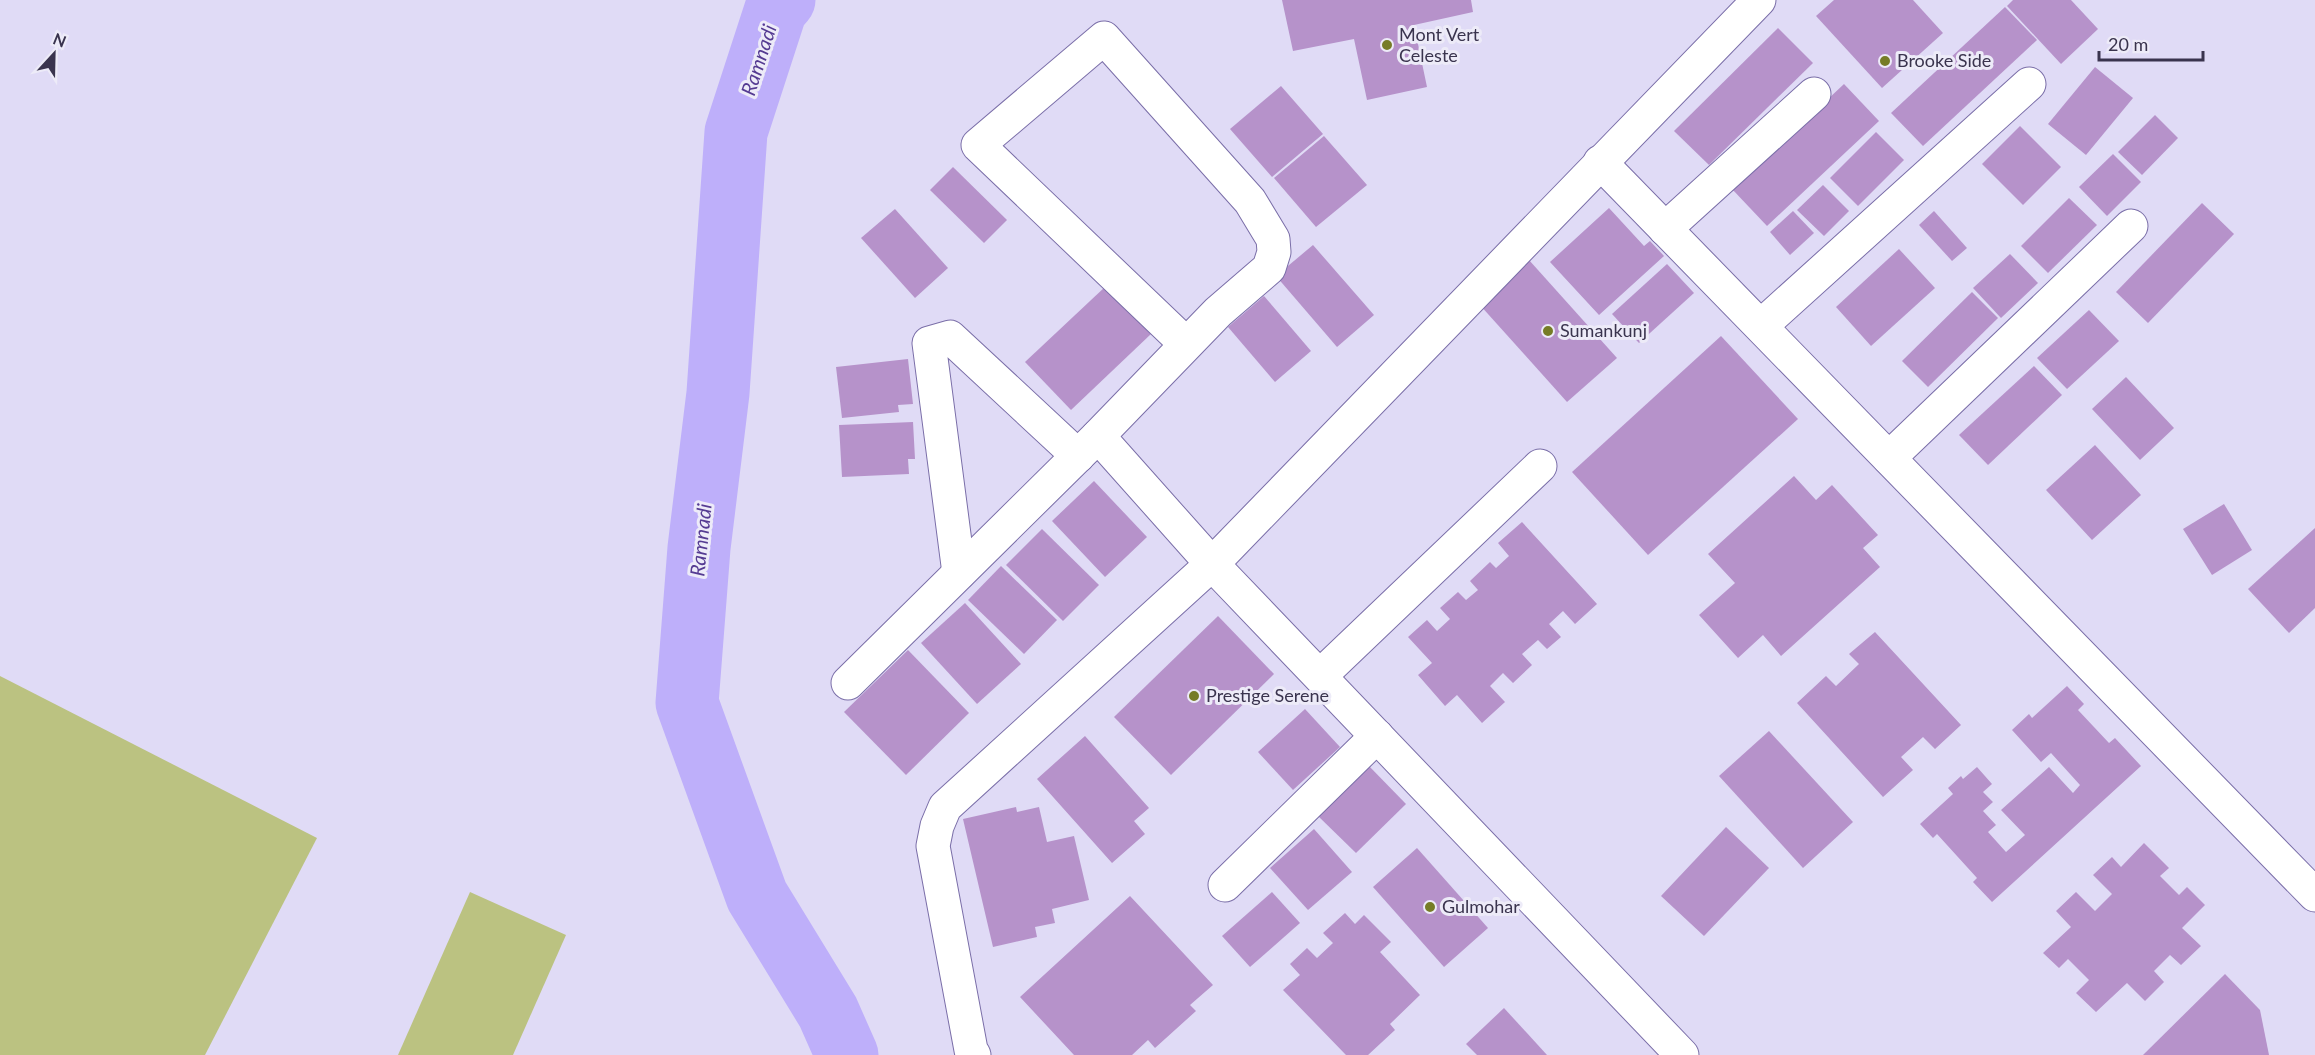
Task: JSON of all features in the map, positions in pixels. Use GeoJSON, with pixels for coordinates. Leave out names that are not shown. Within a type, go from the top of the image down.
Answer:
{"type":"FeatureCollection","features":[{"type":"Feature","properties":{"kind":"lane"},"geometry":{"type":"LineString","coordinates":[[974,1055],[971,1050],[933,846],[937,826],[945,807],[1212,564],[1759,0]]}},
{"type":"Feature","properties":{"kind":"lane"},"geometry":{"type":"LineString","coordinates":[[848,683],[1088,446],[1186,345],[1218,312],[1269,268],[1274,252],[1273,239],[1250,201],[1104,38],[978,145],[1186,345]]}},
{"type":"Feature","properties":{"kind":"lane"},"geometry":{"type":"LineString","coordinates":[[1761,326],[2029,84]]}},
{"type":"Feature","properties":{"kind":"lane"},"geometry":{"type":"LineString","coordinates":[[1665,229],[1814,94]]}},
{"type":"Feature","properties":{"kind":"lane"},"geometry":{"type":"LineString","coordinates":[[1600,162],[2315,895]]}},
{"type":"Feature","properties":{"kind":"lane"},"geometry":{"type":"LineString","coordinates":[[1889,458],[2132,226]]}},
{"type":"Feature","properties":{"kind":"lane"},"geometry":{"type":"LineString","coordinates":[[959,573],[929,343],[950,337],[1088,446],[1212,564],[1682,1055]]}},
{"type":"Feature","properties":{"kind":"lane"},"geometry":{"type":"LineString","coordinates":[[1320,676],[1540,466]]}},
{"type":"Feature","properties":{"kind":"lane"},"geometry":{"type":"LineString","coordinates":[[1225,885],[1377,736]]}},
{"type":"Feature","properties":{"kind":"green space"},"geometry":{"type":"Polygon","coordinates":[[[0,676],[317,838],[205,1055],[0,1055],[0,676]]]}},
{"type":"Feature","properties":{"kind":"green space"},"geometry":{"type":"Polygon","coordinates":[[[470,892],[566,935],[513,1055],[398,1055],[470,892]]]}},
{"type":"Feature","properties":{"kind":"building","name":"Mont Vert Celeste"},"geometry":{"type":"Polygon","coordinates":[[[1282,0],[1471,0],[1473,12],[1414,25],[1427,87],[1367,100],[1354,39],[1293,51],[1282,0]]]}},
{"type":"Feature","properties":{"kind":"building","name":"Brooke Side"},"geometry":{"type":"Polygon","coordinates":[[[1834,0],[1913,0],[1943,33],[1882,88],[1816,16],[1834,0]]]}},
{"type":"Feature","properties":{"kind":"building"},"geometry":{"type":"Polygon","coordinates":[[[2013,0],[2071,0],[2098,29],[2061,64],[2007,6],[2013,0]]]}},
{"type":"Feature","properties":{"kind":"building"},"geometry":{"type":"Polygon","coordinates":[[[2005,7],[2037,40],[1923,146],[1891,113],[2005,7]]]}},
{"type":"Feature","properties":{"kind":"building"},"geometry":{"type":"Polygon","coordinates":[[[1778,28],[1813,63],[1709,165],[1674,131],[1778,28]]]}},
{"type":"Feature","properties":{"kind":"building"},"geometry":{"type":"Polygon","coordinates":[[[2095,67],[2133,98],[2086,155],[2048,124],[2095,67]]]}},
{"type":"Feature","properties":{"kind":"building"},"geometry":{"type":"Polygon","coordinates":[[[1844,84],[1879,121],[1767,226],[1732,189],[1844,84]]]}},
{"type":"Feature","properties":{"kind":"building"},"geometry":{"type":"Polygon","coordinates":[[[1281,86],[1323,134],[1272,177],[1230,129],[1281,86]]]}},
{"type":"Feature","properties":{"kind":"building"},"geometry":{"type":"Polygon","coordinates":[[[2155,115],[2178,138],[2142,175],[2118,152],[2155,115]]]}},
{"type":"Feature","properties":{"kind":"building"},"geometry":{"type":"Polygon","coordinates":[[[2020,126],[2061,167],[2023,205],[1982,164],[2020,126]]]}},
{"type":"Feature","properties":{"kind":"building"},"geometry":{"type":"Polygon","coordinates":[[[1876,132],[1904,160],[1858,206],[1830,178],[1876,132]]]}},
{"type":"Feature","properties":{"kind":"building"},"geometry":{"type":"Polygon","coordinates":[[[1324,136],[1367,185],[1316,227],[1274,178],[1324,136]]]}},
{"type":"Feature","properties":{"kind":"building"},"geometry":{"type":"Polygon","coordinates":[[[2113,154],[2141,182],[2107,216],[2079,187],[2113,154]]]}},
{"type":"Feature","properties":{"kind":"building"},"geometry":{"type":"Polygon","coordinates":[[[953,167],[1007,220],[984,243],[930,190],[953,167]]]}},
{"type":"Feature","properties":{"kind":"building"},"geometry":{"type":"Polygon","coordinates":[[[1823,185],[1849,211],[1824,236],[1797,210],[1823,185]]]}},
{"type":"Feature","properties":{"kind":"building"},"geometry":{"type":"Polygon","coordinates":[[[2069,198],[2097,225],[2048,273],[2021,246],[2069,198]]]}},
{"type":"Feature","properties":{"kind":"building"},"geometry":{"type":"Polygon","coordinates":[[[2202,203],[2234,234],[2148,323],[2116,292],[2202,203]]]}},
{"type":"Feature","properties":{"kind":"building"},"geometry":{"type":"Polygon","coordinates":[[[1609,208],[1644,246],[1650,241],[1664,256],[1599,315],[1550,262],[1609,208]]]}},
{"type":"Feature","properties":{"kind":"building"},"geometry":{"type":"Polygon","coordinates":[[[895,209],[948,268],[915,298],[861,238],[895,209]]]}},
{"type":"Feature","properties":{"kind":"building"},"geometry":{"type":"Polygon","coordinates":[[[1793,211],[1814,233],[1790,255],[1770,232],[1793,211]]]}},
{"type":"Feature","properties":{"kind":"building"},"geometry":{"type":"Polygon","coordinates":[[[1934,211],[1967,248],[1952,261],[1919,225],[1934,211]]]}},
{"type":"Feature","properties":{"kind":"building"},"geometry":{"type":"Polygon","coordinates":[[[1313,245],[1374,315],[1337,347],[1276,276],[1313,245]]]}},
{"type":"Feature","properties":{"kind":"building"},"geometry":{"type":"Polygon","coordinates":[[[1899,249],[1935,288],[1871,346],[1836,307],[1899,249]]]}},
{"type":"Feature","properties":{"kind":"building"},"geometry":{"type":"Polygon","coordinates":[[[2010,254],[2038,283],[2001,318],[1973,288],[2010,254]]]}},
{"type":"Feature","properties":{"kind":"building","name":"Sumankunj"},"geometry":{"type":"Polygon","coordinates":[[[1529,260],[1617,358],[1567,402],[1479,304],[1529,260]]]}},
{"type":"Feature","properties":{"kind":"building"},"geometry":{"type":"Polygon","coordinates":[[[1667,264],[1694,293],[1639,343],[1612,314],[1667,264]]]}},
{"type":"Feature","properties":{"kind":"building"},"geometry":{"type":"Polygon","coordinates":[[[1106,286],[1151,334],[1071,410],[1025,362],[1106,286]]]}},
{"type":"Feature","properties":{"kind":"building"},"geometry":{"type":"Polygon","coordinates":[[[1972,292],[1998,318],[1928,387],[1902,361],[1972,292]]]}},
{"type":"Feature","properties":{"kind":"building"},"geometry":{"type":"Polygon","coordinates":[[[1264,296],[1311,351],[1275,382],[1228,327],[1264,296]]]}},
{"type":"Feature","properties":{"kind":"building"},"geometry":{"type":"Polygon","coordinates":[[[2089,310],[2119,341],[2067,389],[2037,358],[2089,310]]]}},
{"type":"Feature","properties":{"kind":"building"},"geometry":{"type":"Polygon","coordinates":[[[1721,336],[1798,419],[1648,555],[1572,472],[1721,336]]]}},
{"type":"Feature","properties":{"kind":"building"},"geometry":{"type":"Polygon","coordinates":[[[908,359],[913,404],[898,405],[899,412],[842,418],[836,367],[908,359]]]}},
{"type":"Feature","properties":{"kind":"building"},"geometry":{"type":"Polygon","coordinates":[[[2034,366],[2062,395],[1988,465],[1959,435],[2034,366]]]}},
{"type":"Feature","properties":{"kind":"building"},"geometry":{"type":"Polygon","coordinates":[[[2126,377],[2174,428],[2140,460],[2092,409],[2126,377]]]}},
{"type":"Feature","properties":{"kind":"building"},"geometry":{"type":"Polygon","coordinates":[[[913,422],[915,459],[908,459],[909,474],[842,477],[839,425],[913,422]]]}},
{"type":"Feature","properties":{"kind":"building"},"geometry":{"type":"Polygon","coordinates":[[[2095,445],[2141,495],[2092,540],[2046,490],[2095,445]]]}},
{"type":"Feature","properties":{"kind":"building"},"geometry":{"type":"Polygon","coordinates":[[[1794,476],[1816,500],[1832,485],[1878,535],[1863,548],[1880,567],[1781,656],[1763,635],[1738,658],[1699,615],[1735,583],[1708,554],[1794,476]]]}},
{"type":"Feature","properties":{"kind":"building"},"geometry":{"type":"Polygon","coordinates":[[[1094,481],[1147,537],[1105,577],[1052,521],[1094,481]]]}},
{"type":"Feature","properties":{"kind":"building"},"geometry":{"type":"Polygon","coordinates":[[[2224,504],[2252,550],[2212,575],[2183,529],[2224,504]]]}},
{"type":"Feature","properties":{"kind":"building"},"geometry":{"type":"Polygon","coordinates":[[[1522,522],[1597,604],[1575,624],[1563,611],[1549,624],[1561,637],[1547,649],[1538,640],[1522,654],[1532,665],[1513,683],[1503,673],[1490,686],[1505,702],[1482,723],[1457,695],[1445,706],[1418,675],[1432,663],[1408,637],[1427,620],[1437,631],[1450,619],[1440,608],[1458,592],[1466,600],[1478,590],[1470,581],[1490,562],[1496,568],[1509,556],[1498,543],[1522,522]]]}},
{"type":"Feature","properties":{"kind":"building"},"geometry":{"type":"Polygon","coordinates":[[[2315,528],[2315,608],[2289,633],[2248,589],[2315,528]]]}},
{"type":"Feature","properties":{"kind":"building"},"geometry":{"type":"Polygon","coordinates":[[[1042,529],[1099,585],[1063,621],[1006,565],[1042,529]]]}},
{"type":"Feature","properties":{"kind":"building"},"geometry":{"type":"Polygon","coordinates":[[[1001,566],[1057,620],[1024,654],[968,600],[1001,566]]]}},
{"type":"Feature","properties":{"kind":"building"},"geometry":{"type":"Polygon","coordinates":[[[965,603],[1021,664],[977,704],[921,643],[965,603]]]}},
{"type":"Feature","properties":{"kind":"building","name":"Prestige Serene"},"geometry":{"type":"Polygon","coordinates":[[[1218,616],[1274,674],[1171,775],[1114,717],[1218,616]]]}},
{"type":"Feature","properties":{"kind":"building"},"geometry":{"type":"Polygon","coordinates":[[[1875,632],[1961,725],[1935,749],[1923,737],[1901,757],[1913,770],[1883,797],[1797,703],[1826,676],[1836,686],[1859,664],[1849,654],[1875,632]]]}},
{"type":"Feature","properties":{"kind":"building"},"geometry":{"type":"Polygon","coordinates":[[[908,650],[969,713],[906,775],[844,712],[908,650]]]}},
{"type":"Feature","properties":{"kind":"building"},"geometry":{"type":"Polygon","coordinates":[[[2067,686],[2084,704],[2078,710],[2109,743],[2115,738],[2141,766],[1992,902],[1973,882],[1977,878],[1937,834],[1933,838],[1920,824],[1953,794],[1948,788],[1961,776],[1963,779],[1977,767],[1992,784],[1983,792],[1993,802],[1983,811],[1996,825],[1988,832],[2006,852],[2025,835],[2001,810],[2049,767],[2073,793],[2080,785],[2051,753],[2041,762],[2012,730],[2029,714],[2032,718],[2067,686]]]}},
{"type":"Feature","properties":{"kind":"building"},"geometry":{"type":"Polygon","coordinates":[[[1305,709],[1340,747],[1293,790],[1258,752],[1305,709]]]}},
{"type":"Feature","properties":{"kind":"building"},"geometry":{"type":"Polygon","coordinates":[[[1769,731],[1853,822],[1803,868],[1719,776],[1769,731]]]}},
{"type":"Feature","properties":{"kind":"building"},"geometry":{"type":"Polygon","coordinates":[[[1085,736],[1149,808],[1134,821],[1145,834],[1112,863],[1037,779],[1085,736]]]}},
{"type":"Feature","properties":{"kind":"building"},"geometry":{"type":"Polygon","coordinates":[[[1368,765],[1406,804],[1356,853],[1317,815],[1368,765]]]}},
{"type":"Feature","properties":{"kind":"building"},"geometry":{"type":"Polygon","coordinates":[[[1016,807],[1017,812],[1039,807],[1047,842],[1074,836],[1089,900],[1052,909],[1055,923],[1035,927],[1037,937],[993,947],[963,819],[1016,807]]]}},
{"type":"Feature","properties":{"kind":"building"},"geometry":{"type":"Polygon","coordinates":[[[1726,827],[1769,868],[1704,936],[1661,896],[1726,827]]]}},
{"type":"Feature","properties":{"kind":"building"},"geometry":{"type":"Polygon","coordinates":[[[1314,829],[1352,872],[1308,910],[1270,868],[1314,829]]]}},
{"type":"Feature","properties":{"kind":"building"},"geometry":{"type":"Polygon","coordinates":[[[2144,843],[2169,868],[2160,876],[2179,895],[2187,887],[2205,905],[2182,928],[2201,946],[2181,965],[2170,955],[2154,971],[2164,982],[2145,1001],[2127,983],[2096,1012],[2076,993],[2089,980],[2068,959],[2059,968],[2043,953],[2071,927],[2056,911],[2076,892],[2095,911],[2112,894],[2093,875],[2112,857],[2121,867],[2144,843]]]}},
{"type":"Feature","properties":{"kind":"building","name":"Gulmohar"},"geometry":{"type":"Polygon","coordinates":[[[1417,848],[1488,928],[1444,967],[1373,887],[1417,848]]]}},
{"type":"Feature","properties":{"kind":"building"},"geometry":{"type":"Polygon","coordinates":[[[1272,892],[1300,923],[1250,967],[1222,936],[1272,892]]]}},
{"type":"Feature","properties":{"kind":"building"},"geometry":{"type":"Polygon","coordinates":[[[1130,896],[1213,985],[1190,1005],[1196,1011],[1155,1048],[1148,1040],[1132,1055],[1074,1055],[1020,997],[1130,896]]]}},
{"type":"Feature","properties":{"kind":"building"},"geometry":{"type":"Polygon","coordinates":[[[1345,913],[1355,924],[1364,915],[1391,942],[1380,952],[1420,995],[1390,1024],[1395,1030],[1368,1055],[1346,1055],[1283,990],[1300,975],[1290,964],[1307,948],[1317,958],[1333,943],[1323,933],[1345,913]]]}},
{"type":"Feature","properties":{"kind":"building"},"geometry":{"type":"Polygon","coordinates":[[[2225,974],[2260,1010],[2269,1055],[2143,1055],[2225,974]]]}},
{"type":"Feature","properties":{"kind":"building"},"geometry":{"type":"Polygon","coordinates":[[[1504,1008],[1547,1055],[1477,1055],[1466,1044],[1504,1008]]]}},
{"type":"Feature","properties":{"kind":"waterway","name":"Ramnadi"},"geometry":{"type":"LineString","coordinates":[[784,0],[776,9],[736,132],[718,393],[699,548],[687,703],[757,896],[828,1012],[847,1055]]}},
{"type":"Feature","properties":{"kind":"place","name":"Mont Vert Celeste"},"geometry":{"type":"Point","coordinates":[1387,45]}},
{"type":"Feature","properties":{"kind":"place","name":"Brooke Side"},"geometry":{"type":"Point","coordinates":[1885,61]}},
{"type":"Feature","properties":{"kind":"place","name":"Sumankunj"},"geometry":{"type":"Point","coordinates":[1548,331]}},
{"type":"Feature","properties":{"kind":"place","name":"Prestige Serene"},"geometry":{"type":"Point","coordinates":[1194,696]}},
{"type":"Feature","properties":{"kind":"place","name":"Gulmohar"},"geometry":{"type":"Point","coordinates":[1430,907]}}]}
